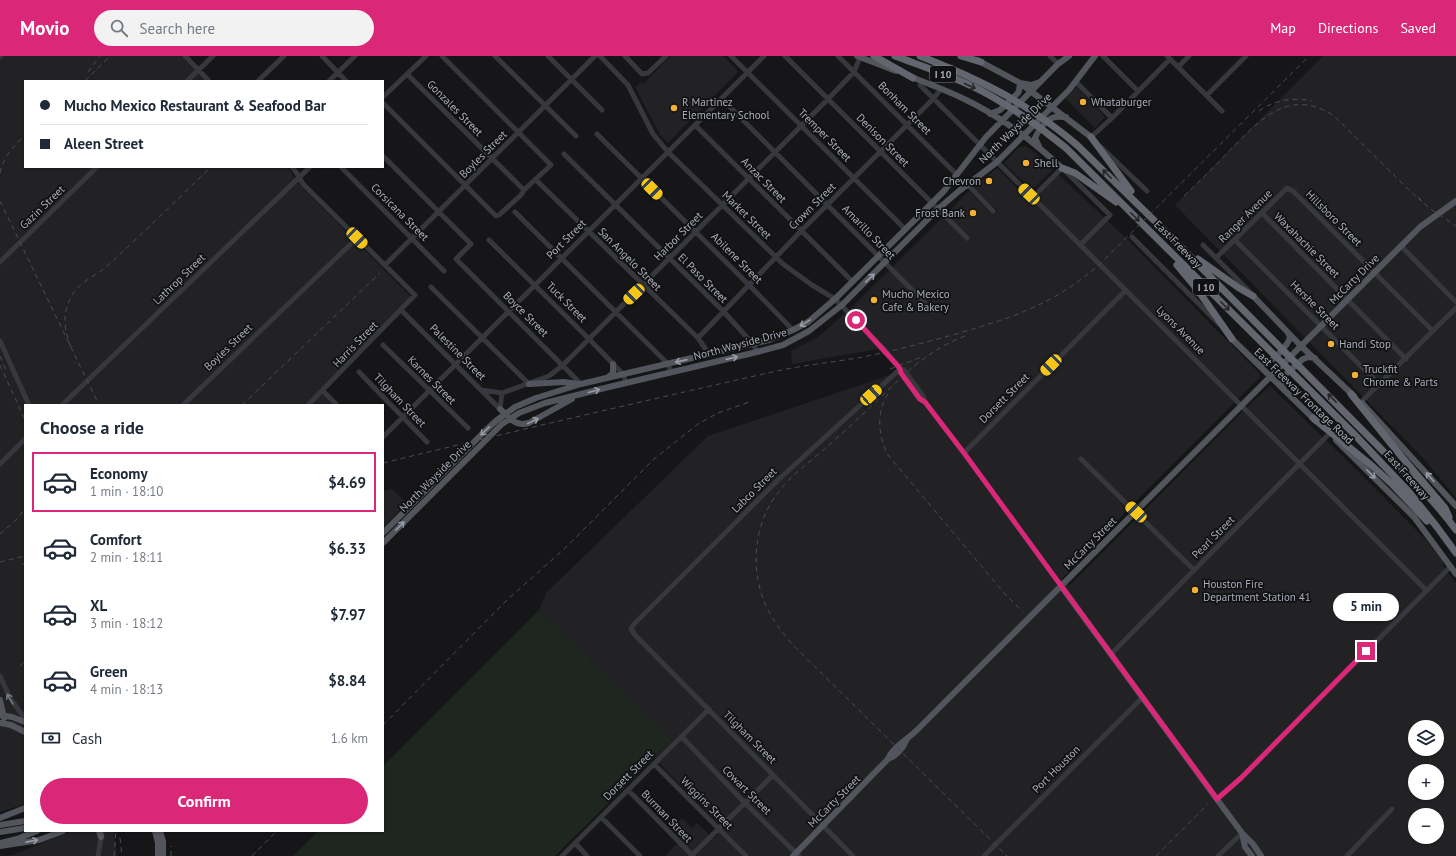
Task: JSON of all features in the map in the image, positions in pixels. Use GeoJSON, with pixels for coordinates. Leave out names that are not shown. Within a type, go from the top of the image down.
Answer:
{"type":"FeatureCollection","features":[{"type":"Feature","properties":{"kind":"highway"},"geometry":{"type":"LineString","coordinates":[[874,56],[913,78]]}},
{"type":"Feature","properties":{"kind":"highway","name":"East Freeway"},"geometry":{"type":"LineString","coordinates":[[895,56],[945,75],[991,96],[1044,131],[1066,148],[1354,434],[1409,492],[1456,553]]}},
{"type":"Feature","properties":{"kind":"highway","name":"East Freeway"},"geometry":{"type":"LineString","coordinates":[[920,56],[955,70],[997,90],[1050,124],[1093,159],[1412,479],[1455,528]]}},
{"type":"Feature","properties":{"kind":"highway"},"geometry":{"type":"LineString","coordinates":[[961,56],[982,59]]}},
{"type":"Feature","properties":{"kind":"highway"},"geometry":{"type":"LineString","coordinates":[[1091,137],[1125,185],[1160,227]]}},
{"type":"Feature","properties":{"kind":"highway"},"geometry":{"type":"LineString","coordinates":[[1062,168],[1074,173],[1112,200],[1122,204]]}},
{"type":"Feature","properties":{"kind":"highway"},"geometry":{"type":"LineString","coordinates":[[1148,230],[1160,248],[1191,282],[1232,338]]}},
{"type":"Feature","properties":{"kind":"highway"},"geometry":{"type":"LineString","coordinates":[[1168,234],[1203,263],[1253,296]]}},
{"type":"Feature","properties":{"kind":"highway"},"geometry":{"type":"LineString","coordinates":[[1351,394],[1445,508],[1455,528]]}},
{"type":"Feature","properties":{"kind":"highway"},"geometry":{"type":"LineString","coordinates":[[1313,418],[1392,484],[1456,553]]}},
{"type":"Feature","properties":{"kind":"main road"},"geometry":{"type":"LineString","coordinates":[[970,56],[982,59],[1032,92],[1091,137]]}},
{"type":"Feature","properties":{"kind":"main road","name":"North Wayside Drive"},"geometry":{"type":"LineString","coordinates":[[384,542],[414,507],[486,430],[497,420],[536,398],[581,384],[769,340],[808,322],[853,282],[944,191],[986,137],[1058,64],[1069,56]]}},
{"type":"Feature","properties":{"kind":"main road","name":"North Wayside Drive"},"geometry":{"type":"LineString","coordinates":[[517,410],[757,352],[782,345],[798,338],[842,305],[938,210],[997,162],[1076,82],[1095,56]]}},
{"type":"Feature","properties":{"kind":"main road"},"geometry":{"type":"LineString","coordinates":[[859,57],[960,97],[1002,121],[1024,136],[1062,168]]}},
{"type":"Feature","properties":{"kind":"main road"},"geometry":{"type":"LineString","coordinates":[[1020,84],[1031,85],[1042,81]]}},
{"type":"Feature","properties":{"kind":"main road"},"geometry":{"type":"LineString","coordinates":[[990,114],[1004,107],[1017,94],[1020,84]]}},
{"type":"Feature","properties":{"kind":"main road"},"geometry":{"type":"LineString","coordinates":[[1059,100],[1059,106],[1066,117]]}},
{"type":"Feature","properties":{"kind":"main road"},"geometry":{"type":"LineString","coordinates":[[986,137],[994,124],[990,114]]}},
{"type":"Feature","properties":{"kind":"main road"},"geometry":{"type":"LineString","coordinates":[[1040,148],[1035,138],[1037,133],[1048,120],[1066,117]]}},
{"type":"Feature","properties":{"kind":"main road"},"geometry":{"type":"LineString","coordinates":[[1013,146],[1020,142],[1029,142],[1040,148]]}},
{"type":"Feature","properties":{"kind":"main road","name":"McCarty Drive"},"geometry":{"type":"LineString","coordinates":[[1271,377],[1420,227],[1456,201]]}},
{"type":"Feature","properties":{"kind":"main road"},"geometry":{"type":"LineString","coordinates":[[1253,296],[1351,394],[1362,402],[1456,506]]}},
{"type":"Feature","properties":{"kind":"main road"},"geometry":{"type":"LineString","coordinates":[[1255,361],[1266,363],[1271,361],[1288,344],[1290,337],[1286,329]]}},
{"type":"Feature","properties":{"kind":"main road","name":"East Freeway Frontage Road"},"geometry":{"type":"LineString","coordinates":[[1232,338],[1285,392],[1414,517],[1456,574]]}},
{"type":"Feature","properties":{"kind":"main road"},"geometry":{"type":"LineString","coordinates":[[1285,392],[1282,384],[1285,375],[1303,359],[1309,357],[1314,358]]}},
{"type":"Feature","properties":{"kind":"main road"},"geometry":{"type":"LineString","coordinates":[[607,378],[613,373],[613,364]]}},
{"type":"Feature","properties":{"kind":"main road","name":"McCarty Street"},"geometry":{"type":"LineString","coordinates":[[796,855],[823,825],[888,759],[894,757],[904,746],[906,741],[1271,377]]}},
{"type":"Feature","properties":{"kind":"main road"},"geometry":{"type":"LineString","coordinates":[[529,384],[564,382],[581,384]]}},
{"type":"Feature","properties":{"kind":"main road"},"geometry":{"type":"LineString","coordinates":[[500,409],[514,422],[523,425],[579,395]]}},
{"type":"Feature","properties":{"kind":"main road","name":"North Wayside Drive"},"geometry":{"type":"LineString","coordinates":[[384,532],[414,507]]}},
{"type":"Feature","properties":{"kind":"main road","name":"Market Street"},"geometry":{"type":"LineString","coordinates":[[1061,586],[1242,833],[1261,856]]}},
{"type":"Feature","properties":{"kind":"main road"},"geometry":{"type":"LineString","coordinates":[[0,700],[2,724],[10,725],[24,732]]}},
{"type":"Feature","properties":{"kind":"main road"},"geometry":{"type":"LineString","coordinates":[[2,715],[24,722]]}},
{"type":"Feature","properties":{"kind":"main road"},"geometry":{"type":"LineString","coordinates":[[0,818],[24,808]]}},
{"type":"Feature","properties":{"kind":"main road"},"geometry":{"type":"LineString","coordinates":[[0,825],[24,821]]}},
{"type":"Feature","properties":{"kind":"main road"},"geometry":{"type":"LineString","coordinates":[[0,832],[24,828]]}},
{"type":"Feature","properties":{"kind":"main road"},"geometry":{"type":"LineString","coordinates":[[0,843],[17,839],[34,832]]}},
{"type":"Feature","properties":{"kind":"main road"},"geometry":{"type":"LineString","coordinates":[[0,846],[39,840],[61,832]]}},
{"type":"Feature","properties":{"kind":"main road"},"geometry":{"type":"LineString","coordinates":[[155,832],[158,843],[158,856]]}},
{"type":"Feature","properties":{"kind":"main road"},"geometry":{"type":"LineString","coordinates":[[160,832],[163,841],[163,856]]}},
{"type":"Feature","properties":{"kind":"main road","name":"Market Street"},"geometry":{"type":"LineString","coordinates":[[1242,833],[1245,847],[1252,856]]}},
{"type":"Feature","properties":{"kind":"street"},"geometry":{"type":"LineString","coordinates":[[185,56],[208,80]]}},
{"type":"Feature","properties":{"kind":"street"},"geometry":{"type":"LineString","coordinates":[[188,80],[213,56]]}},
{"type":"Feature","properties":{"kind":"street"},"geometry":{"type":"LineString","coordinates":[[259,80],[284,56]]}},
{"type":"Feature","properties":{"kind":"street"},"geometry":{"type":"LineString","coordinates":[[322,56],[345,80]]}},
{"type":"Feature","properties":{"kind":"street"},"geometry":{"type":"LineString","coordinates":[[330,80],[355,56]]}},
{"type":"Feature","properties":{"kind":"street"},"geometry":{"type":"LineString","coordinates":[[384,96],[426,56]]}},
{"type":"Feature","properties":{"kind":"street"},"geometry":{"type":"LineString","coordinates":[[384,104],[496,216],[499,215],[551,165],[442,56]]}},
{"type":"Feature","properties":{"kind":"street"},"geometry":{"type":"LineString","coordinates":[[495,56],[576,136]]}},
{"type":"Feature","properties":{"kind":"street"},"geometry":{"type":"LineString","coordinates":[[548,56],[602,110]]}},
{"type":"Feature","properties":{"kind":"street","name":"Boyles Street"},"geometry":{"type":"LineString","coordinates":[[385,265],[595,56]]}},
{"type":"Feature","properties":{"kind":"street","name":"Market Street"},"geometry":{"type":"LineString","coordinates":[[600,56],[628,85],[653,134],[668,152],[776,258],[791,271],[835,299],[885,350],[920,399],[925,402],[964,453],[1061,586]]}},
{"type":"Feature","properties":{"kind":"street"},"geometry":{"type":"LineString","coordinates":[[625,56],[642,74],[648,73],[666,56]]}},
{"type":"Feature","properties":{"kind":"street","name":"Tremper Street"},"geometry":{"type":"LineString","coordinates":[[731,56],[905,229]]}},
{"type":"Feature","properties":{"kind":"street","name":"Port Street"},"geometry":{"type":"LineString","coordinates":[[384,436],[764,56]]}},
{"type":"Feature","properties":{"kind":"street","name":"Denison Street"},"geometry":{"type":"LineString","coordinates":[[784,56],[967,238]]}},
{"type":"Feature","properties":{"kind":"street","name":"Bonham Street"},"geometry":{"type":"LineString","coordinates":[[838,56],[957,175]]}},
{"type":"Feature","properties":{"kind":"street"},"geometry":{"type":"LineString","coordinates":[[1050,56],[1058,64]]}},
{"type":"Feature","properties":{"kind":"street"},"geometry":{"type":"LineString","coordinates":[[1103,56],[1138,91]]}},
{"type":"Feature","properties":{"kind":"street"},"geometry":{"type":"LineString","coordinates":[[1178,67],[1189,56]]}},
{"type":"Feature","properties":{"kind":"street"},"geometry":{"type":"LineString","coordinates":[[1207,95],[1246,56]]}},
{"type":"Feature","properties":{"kind":"street","name":"Harbor Street"},"geometry":{"type":"LineString","coordinates":[[502,393],[549,376],[563,365],[854,72],[859,57]]}},
{"type":"Feature","properties":{"kind":"street"},"geometry":{"type":"LineString","coordinates":[[1148,191],[1091,137],[1138,91],[1168,57],[1222,110]]}},
{"type":"Feature","properties":{"kind":"street","name":"Gonzales Street"},"geometry":{"type":"LineString","coordinates":[[407,74],[524,190]]}},
{"type":"Feature","properties":{"kind":"street"},"geometry":{"type":"LineString","coordinates":[[1076,82],[1112,118]]}},
{"type":"Feature","properties":{"kind":"street","name":"Lyons Avenue"},"geometry":{"type":"LineString","coordinates":[[920,84],[933,99],[1242,405],[1426,590]]}},
{"type":"Feature","properties":{"kind":"street","name":"Crown Street"},"geometry":{"type":"LineString","coordinates":[[698,338],[801,231],[933,99],[941,89]]}},
{"type":"Feature","properties":{"kind":"street","name":"Amarillo Street"},"geometry":{"type":"LineString","coordinates":[[722,99],[933,311]]}},
{"type":"Feature","properties":{"kind":"street","name":"Anzac Street"},"geometry":{"type":"LineString","coordinates":[[695,125],[853,282]]}},
{"type":"Feature","properties":{"kind":"street","name":"Abilene Street"},"geometry":{"type":"LineString","coordinates":[[597,134],[749,284],[793,330]]}},
{"type":"Feature","properties":{"kind":"street","name":"El Paso Street"},"geometry":{"type":"LineString","coordinates":[[564,154],[724,312],[753,344],[757,352]]}},
{"type":"Feature","properties":{"kind":"street"},"geometry":{"type":"LineString","coordinates":[[384,157],[439,212]]}},
{"type":"Feature","properties":{"kind":"street","name":"Gazin Street"},"geometry":{"type":"LineString","coordinates":[[0,262],[96,168]]}},
{"type":"Feature","properties":{"kind":"street"},"geometry":{"type":"LineString","coordinates":[[293,168],[302,184],[385,265]]}},
{"type":"Feature","properties":{"kind":"street","name":"Lathrop Street"},"geometry":{"type":"LineString","coordinates":[[63,404],[309,168]]}},
{"type":"Feature","properties":{"kind":"street","name":"Corsicana Street"},"geometry":{"type":"LineString","coordinates":[[342,168],[444,271]]}},
{"type":"Feature","properties":{"kind":"street"},"geometry":{"type":"LineString","coordinates":[[1033,197],[1062,168],[1110,215],[1080,245]]}},
{"type":"Feature","properties":{"kind":"street","name":"San Angelo Street"},"geometry":{"type":"LineString","coordinates":[[536,180],[698,338],[709,354]]}},
{"type":"Feature","properties":{"kind":"street"},"geometry":{"type":"LineString","coordinates":[[968,185],[993,211]]}},
{"type":"Feature","properties":{"kind":"street","name":"Ranger Avenue"},"geometry":{"type":"LineString","coordinates":[[1216,258],[1287,188]]}},
{"type":"Feature","properties":{"kind":"street","name":"Hillsboro Street"},"geometry":{"type":"LineString","coordinates":[[1287,188],[1293,191],[1433,331]]}},
{"type":"Feature","properties":{"kind":"street","name":"Boyce Street"},"geometry":{"type":"LineString","coordinates":[[439,212],[471,244],[456,259],[581,384]]}},
{"type":"Feature","properties":{"kind":"street"},"geometry":{"type":"LineString","coordinates":[[515,212],[668,364],[671,372]]}},
{"type":"Feature","properties":{"kind":"street","name":"Waxahachie Street"},"geometry":{"type":"LineString","coordinates":[[1262,214],[1406,359]]}},
{"type":"Feature","properties":{"kind":"street","name":"East Freeway Frontage Road"},"geometry":{"type":"LineString","coordinates":[[1132,237],[1232,338]]}},
{"type":"Feature","properties":{"kind":"street","name":"Boyles Street"},"geometry":{"type":"LineString","coordinates":[[184,404],[357,238]]}},
{"type":"Feature","properties":{"kind":"street","name":"Tuck Street"},"geometry":{"type":"LineString","coordinates":[[489,240],[623,374],[626,383]]}},
{"type":"Feature","properties":{"kind":"street","name":"Hershe Street"},"geometry":{"type":"LineString","coordinates":[[1235,240],[1380,385]]}},
{"type":"Feature","properties":{"kind":"street"},"geometry":{"type":"LineString","coordinates":[[1203,245],[1253,296]]}},
{"type":"Feature","properties":{"kind":"street"},"geometry":{"type":"LineString","coordinates":[[1401,246],[1456,302]]}},
{"type":"Feature","properties":{"kind":"street","name":"Harris Street"},"geometry":{"type":"LineString","coordinates":[[309,404],[415,295],[385,265]]}},
{"type":"Feature","properties":{"kind":"street"},"geometry":{"type":"LineString","coordinates":[[431,287],[529,384]]}},
{"type":"Feature","properties":{"kind":"street","name":"Dorsett Street"},"geometry":{"type":"LineString","coordinates":[[964,453],[1126,290]]}},
{"type":"Feature","properties":{"kind":"street"},"geometry":{"type":"LineString","coordinates":[[1362,402],[1456,308]]}},
{"type":"Feature","properties":{"kind":"street","name":"Palestine Street"},"geometry":{"type":"LineString","coordinates":[[401,310],[500,409]]}},
{"type":"Feature","properties":{"kind":"street"},"geometry":{"type":"LineString","coordinates":[[0,341],[29,404]]}},
{"type":"Feature","properties":{"kind":"street","name":"Karnes Street"},"geometry":{"type":"LineString","coordinates":[[384,345],[468,428]]}},
{"type":"Feature","properties":{"kind":"street","name":"Labco Street"},"geometry":{"type":"LineString","coordinates":[[633,632],[631,629],[634,624],[772,486],[900,369]]}},
{"type":"Feature","properties":{"kind":"street","name":"Tilgham Street"},"geometry":{"type":"LineString","coordinates":[[359,372],[427,442]]}},
{"type":"Feature","properties":{"kind":"street"},"geometry":{"type":"LineString","coordinates":[[323,390],[336,404]]}},
{"type":"Feature","properties":{"kind":"street"},"geometry":{"type":"LineString","coordinates":[[481,390],[502,393],[500,409]]}},
{"type":"Feature","properties":{"kind":"street","name":"Pearl Street"},"geometry":{"type":"LineString","coordinates":[[1111,654],[1301,464],[1329,434]]}},
{"type":"Feature","properties":{"kind":"street"},"geometry":{"type":"LineString","coordinates":[[0,464],[24,441]]}},
{"type":"Feature","properties":{"kind":"street"},"geometry":{"type":"LineString","coordinates":[[1081,459],[1194,570]]}},
{"type":"Feature","properties":{"kind":"street"},"geometry":{"type":"LineString","coordinates":[[1217,799],[1246,772],[1451,566]]}},
{"type":"Feature","properties":{"kind":"street","name":"Tilgham Street"},"geometry":{"type":"LineString","coordinates":[[633,632],[852,856]]}},
{"type":"Feature","properties":{"kind":"street"},"geometry":{"type":"LineString","coordinates":[[0,676],[10,698],[24,718]]}},
{"type":"Feature","properties":{"kind":"street","name":"Port Houston"},"geometry":{"type":"LineString","coordinates":[[984,856],[1143,697]]}},
{"type":"Feature","properties":{"kind":"street","name":"Dorsett Street"},"geometry":{"type":"LineString","coordinates":[[562,856],[709,710]]}},
{"type":"Feature","properties":{"kind":"street","name":"Cowart Street"},"geometry":{"type":"LineString","coordinates":[[682,737],[796,855]]}},
{"type":"Feature","properties":{"kind":"street","name":"Wiggins Street"},"geometry":{"type":"LineString","coordinates":[[654,764],[746,856]]}},
{"type":"Feature","properties":{"kind":"street"},"geometry":{"type":"LineString","coordinates":[[692,856],[718,828],[773,775]]}},
{"type":"Feature","properties":{"kind":"street","name":"Burman Street"},"geometry":{"type":"LineString","coordinates":[[628,790],[692,856]]}},
{"type":"Feature","properties":{"kind":"street"},"geometry":{"type":"LineString","coordinates":[[1347,856],[1392,809]]}},
{"type":"Feature","properties":{"kind":"street"},"geometry":{"type":"LineString","coordinates":[[601,816],[640,856]]}},
{"type":"Feature","properties":{"kind":"street"},"geometry":{"type":"LineString","coordinates":[[98,856],[100,833]]}},
{"type":"Feature","properties":{"kind":"street"},"geometry":{"type":"LineString","coordinates":[[1218,856],[1242,833]]}},
{"type":"Feature","properties":{"kind":"street"},"geometry":{"type":"LineString","coordinates":[[575,843],[587,856]]}},
{"type":"Feature","properties":{"kind":"shaded area"},"geometry":{"type":"Polygon","coordinates":[[[0,56],[181,56],[204,80],[24,80],[24,168],[288,168],[295,180],[411,297],[320,390],[333,404],[24,404],[24,804],[0,812],[0,56]]]}},
{"type":"Feature","properties":{"kind":"shaded area","name":"R Martinez Elementary School"},"geometry":{"type":"Polygon","coordinates":[[[671,56],[723,56],[737,70],[737,73],[668,143],[660,135],[635,87],[641,82],[643,84],[671,56]]]}},
{"type":"Feature","properties":{"kind":"shaded area"},"geometry":{"type":"Polygon","coordinates":[[[1323,56],[1456,56],[1456,498],[1425,460],[1175,205],[1323,56]]]}},
{"type":"Feature","properties":{"kind":"shaded area"},"geometry":{"type":"Polygon","coordinates":[[[1077,87],[1104,116],[1095,128],[1065,98],[1077,87]]]}},
{"type":"Feature","properties":{"kind":"shaded area"},"geometry":{"type":"Polygon","coordinates":[[[1025,146],[1036,153],[1052,170],[1032,190],[1004,163],[1019,147],[1025,146]]]}},
{"type":"Feature","properties":{"kind":"shaded area"},"geometry":{"type":"Polygon","coordinates":[[[997,168],[1031,202],[1058,174],[1129,241],[1259,373],[1260,377],[1132,505],[1062,579],[1069,586],[1249,405],[1270,386],[1362,475],[1426,540],[1442,560],[1444,567],[1456,583],[1456,856],[666,855],[681,839],[671,828],[682,818],[692,828],[697,823],[713,839],[724,829],[654,758],[672,740],[539,610],[546,593],[708,436],[899,372],[878,349],[792,364],[791,351],[818,337],[852,307],[969,191],[992,214],[997,210],[973,187],[997,168]]]}},
{"type":"Feature","properties":{"kind":"shaded area"},"geometry":{"type":"Polygon","coordinates":[[[392,489],[407,503],[384,526],[384,491],[392,489]]]}},
{"type":"Feature","properties":{"kind":"shaded area"},"geometry":{"type":"Polygon","coordinates":[[[539,610],[672,740],[555,856],[293,856],[317,832],[384,832],[384,765],[539,610]]]}},
{"type":"Feature","properties":{"kind":"shaded area"},"geometry":{"type":"Polygon","coordinates":[[[69,832],[114,832],[117,856],[4,856],[13,855],[69,832]]]}},
{"type":"Feature","properties":{"kind":"railway"},"geometry":{"type":"LineString","coordinates":[[88,72],[100,56]]}},
{"type":"Feature","properties":{"kind":"railway"},"geometry":{"type":"LineString","coordinates":[[86,80],[110,56]]}},
{"type":"Feature","properties":{"kind":"railway"},"geometry":{"type":"LineString","coordinates":[[384,463],[575,417],[801,366],[857,358],[894,350],[977,328],[1032,308],[1066,290],[1100,264],[1309,56]]}},
{"type":"Feature","properties":{"kind":"railway"},"geometry":{"type":"LineString","coordinates":[[1259,111],[1271,104],[1284,100],[1298,99],[1312,101]]}},
{"type":"Feature","properties":{"kind":"railway"},"geometry":{"type":"LineString","coordinates":[[1184,196],[1252,128],[1263,119],[1288,106],[1302,105],[1317,107],[1333,115],[1421,201]]}},
{"type":"Feature","properties":{"kind":"railway"},"geometry":{"type":"LineString","coordinates":[[0,173],[6,157],[24,136]]}},
{"type":"Feature","properties":{"kind":"railway"},"geometry":{"type":"LineString","coordinates":[[71,347],[67,335],[65,316],[68,303],[74,292],[78,287],[107,266],[210,168]]}},
{"type":"Feature","properties":{"kind":"railway"},"geometry":{"type":"LineString","coordinates":[[1418,197],[1429,208],[1456,226]]}},
{"type":"Feature","properties":{"kind":"railway"},"geometry":{"type":"LineString","coordinates":[[0,201],[99,404]]}},
{"type":"Feature","properties":{"kind":"railway"},"geometry":{"type":"LineString","coordinates":[[243,404],[380,273]]}},
{"type":"Feature","properties":{"kind":"railway"},"geometry":{"type":"LineString","coordinates":[[965,336],[938,349],[913,367],[823,451],[785,484],[771,503],[764,518],[756,550],[756,566],[758,582],[769,612],[794,646],[1007,856]]}},
{"type":"Feature","properties":{"kind":"railway"},"geometry":{"type":"LineString","coordinates":[[0,356],[6,370]]}},
{"type":"Feature","properties":{"kind":"railway"},"geometry":{"type":"LineString","coordinates":[[890,369],[922,357]]}},
{"type":"Feature","properties":{"kind":"railway"},"geometry":{"type":"LineString","coordinates":[[0,365],[24,418]]}},
{"type":"Feature","properties":{"kind":"railway"},"geometry":{"type":"LineString","coordinates":[[888,394],[884,401],[880,416],[880,432],[888,455],[1004,593],[1023,612]]}},
{"type":"Feature","properties":{"kind":"railway"},"geometry":{"type":"LineString","coordinates":[[384,724],[506,601],[564,549],[654,459],[698,424],[718,413],[749,402]]}},
{"type":"Feature","properties":{"kind":"railway"},"geometry":{"type":"LineString","coordinates":[[0,534],[17,519],[24,510]]}},
{"type":"Feature","properties":{"kind":"railway"},"geometry":{"type":"LineString","coordinates":[[0,562],[24,556]]}},
{"type":"Feature","properties":{"kind":"railway"},"geometry":{"type":"LineString","coordinates":[[20,666],[24,662]]}},
{"type":"Feature","properties":{"kind":"railway"},"geometry":{"type":"LineString","coordinates":[[1156,856],[1208,804]]}},
{"type":"Feature","properties":{"kind":"railway"},"geometry":{"type":"LineString","coordinates":[[114,856],[116,832]]}},
{"type":"Feature","properties":{"kind":"railway"},"geometry":{"type":"LineString","coordinates":[[252,856],[276,832]]}},
{"type":"Feature","properties":{"kind":"railway"},"geometry":{"type":"LineString","coordinates":[[120,838],[122,856]]}},
{"type":"Feature","properties":{"kind":"railway"},"geometry":{"type":"LineString","coordinates":[[171,846],[171,856]]}},
{"type":"Feature","properties":{"kind":"place","name":"Whataburger"},"geometry":{"type":"Point","coordinates":[1083,102]}},
{"type":"Feature","properties":{"kind":"place","name":"R Martinez Elementary School"},"geometry":{"type":"Point","coordinates":[674,108]}},
{"type":"Feature","properties":{"kind":"place","name":"Shell"},"geometry":{"type":"Point","coordinates":[1026,163]}},
{"type":"Feature","properties":{"kind":"place","name":"Chevron"},"geometry":{"type":"Point","coordinates":[989,181]}},
{"type":"Feature","properties":{"kind":"place","name":"Frost Bank"},"geometry":{"type":"Point","coordinates":[973,213]}},
{"type":"Feature","properties":{"kind":"place","name":"Mucho Mexico Cafe & Bakery"},"geometry":{"type":"Point","coordinates":[874,300]}},
{"type":"Feature","properties":{"kind":"place","name":"Handi Stop"},"geometry":{"type":"Point","coordinates":[1331,344]}},
{"type":"Feature","properties":{"kind":"place","name":"Truckfit Chrome & Parts"},"geometry":{"type":"Point","coordinates":[1355,375]}},
{"type":"Feature","properties":{"kind":"place","name":"Houston Fire Department Station 41"},"geometry":{"type":"Point","coordinates":[1195,590]}},
{"type":"Feature","properties":{"kind":"route"},"geometry":{"type":"LineString","coordinates":[[856,320],[898,366],[901,373],[920,399],[925,402],[964,453],[1217,799],[1241,778],[1366,651]]}}]}
